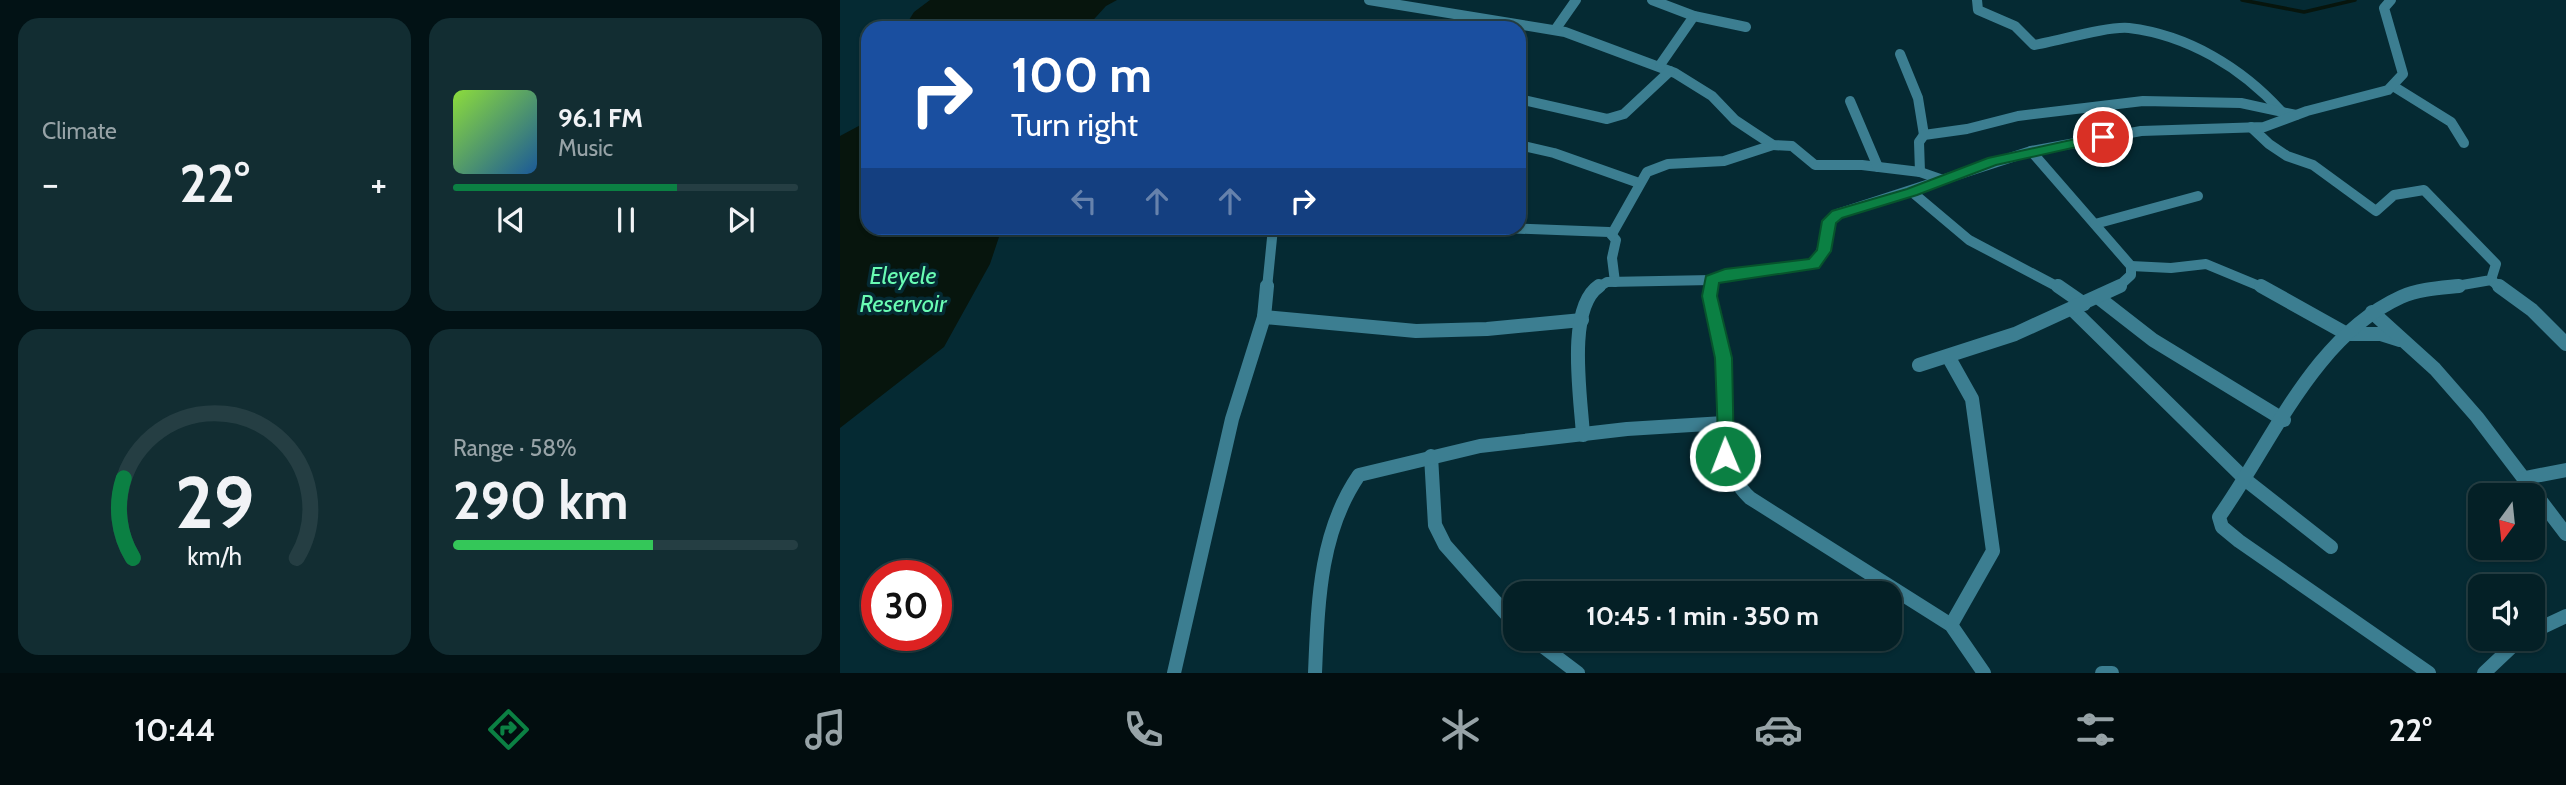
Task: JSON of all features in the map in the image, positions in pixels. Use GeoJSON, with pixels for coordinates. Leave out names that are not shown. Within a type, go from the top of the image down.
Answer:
{"type":"FeatureCollection","features":[{"type":"Feature","properties":{"kind":"street"},"geometry":{"type":"LineString","coordinates":[[1369,0],[1499,21]]}},
{"type":"Feature","properties":{"kind":"street"},"geometry":{"type":"LineString","coordinates":[[1555,30],[1576,0]]}},
{"type":"Feature","properties":{"kind":"street"},"geometry":{"type":"LineString","coordinates":[[1652,0],[1694,16],[1746,27]]}},
{"type":"Feature","properties":{"kind":"street"},"geometry":{"type":"LineString","coordinates":[[1977,0],[1978,10],[2015,26],[2034,45],[2127,28],[2190,44],[2257,85],[2281,111]]}},
{"type":"Feature","properties":{"kind":"street"},"geometry":{"type":"LineString","coordinates":[[1583,435],[1582,320],[1587,298],[1595,288],[1615,282],[1712,280],[1725,274],[1814,264],[1824,251],[1829,221],[1837,214],[1912,192],[1992,161],[2031,151],[2141,131],[2264,127],[2393,86],[2403,75],[2384,8],[2391,0]]}},
{"type":"Feature","properties":{"kind":"street"},"geometry":{"type":"LineString","coordinates":[[1526,101],[1607,119],[1624,114],[1665,68],[1694,16]]}},
{"type":"Feature","properties":{"kind":"street"},"geometry":{"type":"LineString","coordinates":[[1526,25],[1555,30],[1665,68],[1712,96],[1735,120],[1773,145]]}},
{"type":"Feature","properties":{"kind":"street"},"geometry":{"type":"LineString","coordinates":[[1900,54],[1918,98],[1924,135],[1919,142],[1920,172]]}},
{"type":"Feature","properties":{"kind":"street"},"geometry":{"type":"LineString","coordinates":[[2393,86],[2451,122],[2464,144]]}},
{"type":"Feature","properties":{"kind":"street"},"geometry":{"type":"LineString","coordinates":[[1850,101],[1878,167]]}},
{"type":"Feature","properties":{"kind":"street"},"geometry":{"type":"LineString","coordinates":[[1924,135],[1968,129],[2031,114],[2143,101],[2241,103],[2296,115]]}},
{"type":"Feature","properties":{"kind":"street"},"geometry":{"type":"LineString","coordinates":[[2251,127],[2269,144],[2287,156],[2313,165],[2376,211],[2394,195],[2424,190],[2454,223],[2494,259],[2497,268],[2491,280]]}},
{"type":"Feature","properties":{"kind":"street"},"geometry":{"type":"LineString","coordinates":[[1612,234],[1639,183],[1647,172],[1654,168],[1724,161],[1773,145],[1791,146],[1815,165],[1878,167],[1920,172],[1943,180]]}},
{"type":"Feature","properties":{"kind":"street"},"geometry":{"type":"LineString","coordinates":[[1526,147],[1554,153],[1639,183]]}},
{"type":"Feature","properties":{"kind":"street"},"geometry":{"type":"LineString","coordinates":[[1919,365],[2021,333],[2099,298],[2131,275],[2131,266],[2031,151]]}},
{"type":"Feature","properties":{"kind":"street"},"geometry":{"type":"LineString","coordinates":[[1912,192],[1969,240],[2055,284],[2247,481],[2331,547]]}},
{"type":"Feature","properties":{"kind":"street"},"geometry":{"type":"LineString","coordinates":[[2095,223],[2198,196]]}},
{"type":"Feature","properties":{"kind":"street"},"geometry":{"type":"LineString","coordinates":[[1526,230],[1600,231],[1612,234],[1616,240],[1612,258],[1615,282]]}},
{"type":"Feature","properties":{"kind":"street"},"geometry":{"type":"LineString","coordinates":[[1174,673],[1232,419],[1265,317],[1272,235]]}},
{"type":"Feature","properties":{"kind":"street"},"geometry":{"type":"LineString","coordinates":[[2131,266],[2171,268],[2206,264],[2258,284],[2347,334],[2381,334],[2404,341]]}},
{"type":"Feature","properties":{"kind":"street"},"geometry":{"type":"LineString","coordinates":[[1712,280],[1710,296],[1723,358],[1725,456],[1743,493],[1951,625],[1984,673]]}},
{"type":"Feature","properties":{"kind":"street"},"geometry":{"type":"LineString","coordinates":[[2430,673],[2291,579],[2222,527],[2219,517],[2247,481],[2308,380],[2347,334],[2372,312],[2405,295],[2491,280],[2532,310],[2566,344]]}},
{"type":"Feature","properties":{"kind":"street"},"geometry":{"type":"LineString","coordinates":[[2099,298],[2152,340],[2284,420]]}},
{"type":"Feature","properties":{"kind":"street"},"geometry":{"type":"LineString","coordinates":[[2372,312],[2435,369],[2525,478],[2566,534]]}},
{"type":"Feature","properties":{"kind":"street"},"geometry":{"type":"LineString","coordinates":[[1265,317],[1416,331],[1487,329],[1582,320]]}},
{"type":"Feature","properties":{"kind":"street"},"geometry":{"type":"LineString","coordinates":[[1948,358],[1972,399],[1993,551],[1951,625]]}},
{"type":"Feature","properties":{"kind":"street"},"geometry":{"type":"LineString","coordinates":[[1315,673],[1322,567],[1344,498],[1359,475],[1480,446],[1724,422]]}},
{"type":"Feature","properties":{"kind":"street"},"geometry":{"type":"LineString","coordinates":[[1431,456],[1436,525],[1452,553],[1503,610]]}},
{"type":"Feature","properties":{"kind":"street"},"geometry":{"type":"LineString","coordinates":[[2525,478],[2566,470]]}},
{"type":"Feature","properties":{"kind":"street"},"geometry":{"type":"LineString","coordinates":[[2545,626],[2566,616]]}},
{"type":"Feature","properties":{"kind":"street"},"geometry":{"type":"LineString","coordinates":[[1549,651],[1578,673]]}},
{"type":"Feature","properties":{"kind":"street"},"geometry":{"type":"LineString","coordinates":[[2484,673],[2507,651]]}},
{"type":"Feature","properties":{"kind":"street"},"geometry":{"type":"LineString","coordinates":[[2102,673],[2112,673]]}},
{"type":"Feature","properties":{"kind":"water"},"geometry":{"type":"Polygon","coordinates":[[[930,0],[1117,0],[1106,6],[1092,21],[908,21],[914,12],[930,0]]]}},
{"type":"Feature","properties":{"kind":"water","name":"Eleyele Reservoir"},"geometry":{"type":"Polygon","coordinates":[[[861,125],[861,235],[1000,235],[990,264],[944,347],[840,428],[840,136],[861,125]]]}},
{"type":"Feature","properties":{"kind":"waterway"},"geometry":{"type":"LineString","coordinates":[[2242,0],[2304,12],[2355,0]]}},
{"type":"Feature","properties":{"kind":"route"},"geometry":{"type":"LineString","coordinates":[[1725,456],[1723,358],[1721,338],[1710,296],[1710,285],[1716,276],[1814,264],[1824,251],[1829,221],[1837,214],[1883,202],[1992,161],[2103,137]]}}]}
